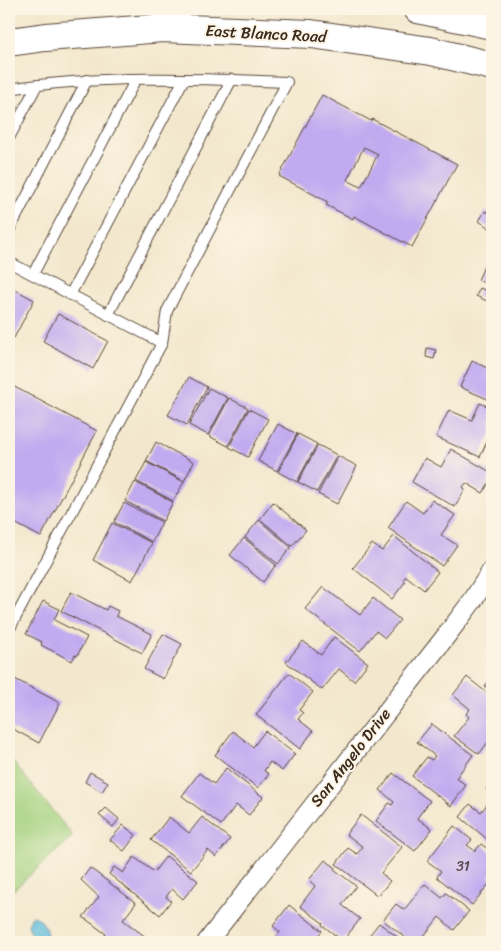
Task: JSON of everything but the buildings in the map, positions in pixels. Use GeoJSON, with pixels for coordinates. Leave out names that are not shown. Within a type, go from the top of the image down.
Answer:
{"type":"FeatureCollection","features":[{"type":"Feature","properties":{"kind":"highway"},"geometry":{"type":"LineString","coordinates":[[418,9],[492,24]]}},
{"type":"Feature","properties":{"kind":"highway","name":"East Blanco Road"},"geometry":{"type":"LineString","coordinates":[[9,42],[46,36],[163,28],[311,34],[431,51],[492,66]]}},
{"type":"Feature","properties":{"kind":"street","name":"San Angelo Drive"},"geometry":{"type":"LineString","coordinates":[[207,942],[446,636],[473,600],[492,570]]}},
{"type":"Feature","properties":{"kind":"lane"},"geometry":{"type":"LineString","coordinates":[[32,274],[136,79]]}},
{"type":"Feature","properties":{"kind":"lane"},"geometry":{"type":"LineString","coordinates":[[70,295],[184,79]]}},
{"type":"Feature","properties":{"kind":"lane"},"geometry":{"type":"LineString","coordinates":[[9,89],[87,80],[184,79],[287,82],[167,311],[162,343],[9,630]]}},
{"type":"Feature","properties":{"kind":"lane"},"geometry":{"type":"LineString","coordinates":[[9,231],[87,80]]}},
{"type":"Feature","properties":{"kind":"lane"},"geometry":{"type":"LineString","coordinates":[[108,315],[232,80]]}},
{"type":"Feature","properties":{"kind":"lane"},"geometry":{"type":"LineString","coordinates":[[9,138],[37,85]]}},
{"type":"Feature","properties":{"kind":"lane"},"geometry":{"type":"LineString","coordinates":[[9,262],[162,343]]}},
{"type":"Feature","properties":{"kind":"green space"},"geometry":{"type":"Polygon","coordinates":[[[9,757],[73,836],[9,894],[9,757]]]}},
{"type":"Feature","properties":{"kind":"water"},"geometry":{"type":"Polygon","coordinates":[[[34,916],[45,926],[47,942],[33,942],[28,925],[31,917],[34,916]]]}}]}
